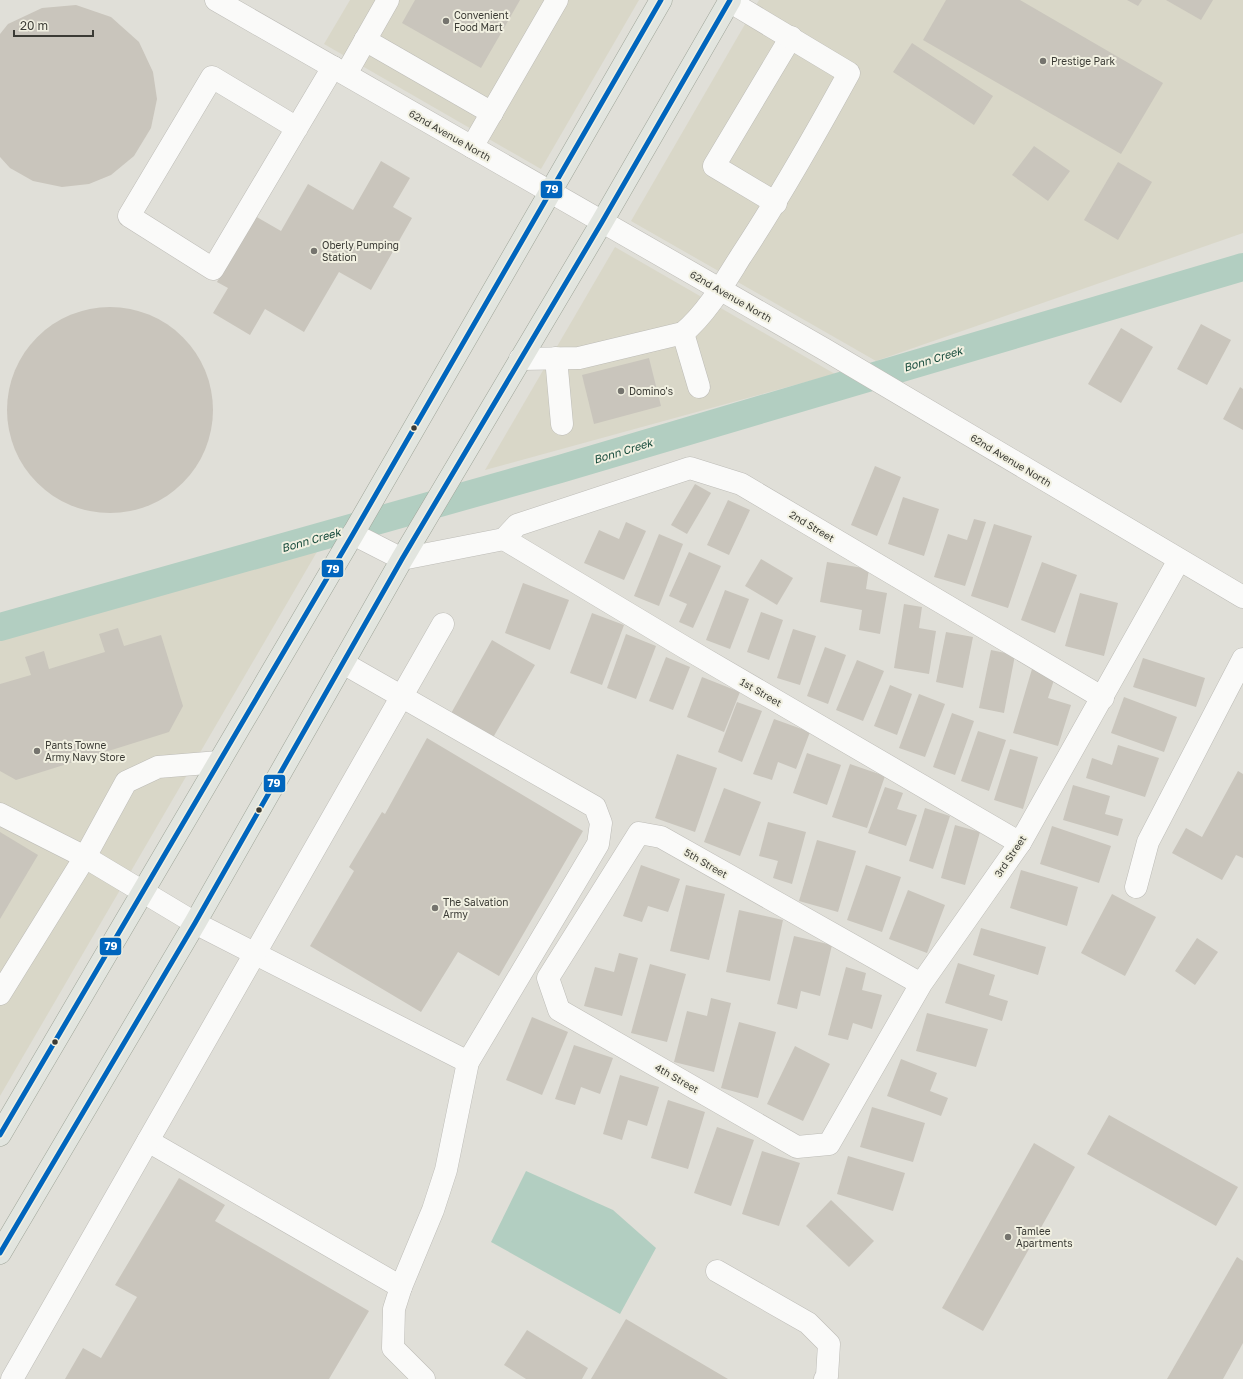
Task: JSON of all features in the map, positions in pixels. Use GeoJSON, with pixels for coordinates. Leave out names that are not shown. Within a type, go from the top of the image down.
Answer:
{"type":"FeatureCollection","features":[{"type":"Feature","properties":{"kind":"main road"},"geometry":{"type":"LineString","coordinates":[[0,1136],[353,534],[661,0]]}},
{"type":"Feature","properties":{"kind":"main road"},"geometry":{"type":"LineString","coordinates":[[0,1253],[195,923],[452,473],[602,222],[730,1]]}},
{"type":"Feature","properties":{"kind":"street","name":"62nd Avenue North"},"geometry":{"type":"LineString","coordinates":[[216,0],[824,349],[1243,597]]}},
{"type":"Feature","properties":{"kind":"street"},"geometry":{"type":"LineString","coordinates":[[297,128],[212,77],[129,216],[213,268],[297,128],[365,40],[388,0]]}},
{"type":"Feature","properties":{"kind":"street"},"geometry":{"type":"LineString","coordinates":[[472,147],[557,0]]}},
{"type":"Feature","properties":{"kind":"street"},"geometry":{"type":"LineString","coordinates":[[520,359],[579,358],[682,333],[694,324],[720,289],[776,203],[850,73],[730,1]]}},
{"type":"Feature","properties":{"kind":"street"},"geometry":{"type":"LineString","coordinates":[[776,203],[714,166],[791,38]]}},
{"type":"Feature","properties":{"kind":"street"},"geometry":{"type":"LineString","coordinates":[[365,40],[492,112]]}},
{"type":"Feature","properties":{"kind":"street"},"geometry":{"type":"LineString","coordinates":[[682,333],[699,387]]}},
{"type":"Feature","properties":{"kind":"street"},"geometry":{"type":"LineString","coordinates":[[556,358],[562,424]]}},
{"type":"Feature","properties":{"kind":"street","name":"2nd Street"},"geometry":{"type":"LineString","coordinates":[[504,539],[516,525],[690,468],[741,484],[1103,698]]}},
{"type":"Feature","properties":{"kind":"street"},"geometry":{"type":"LineString","coordinates":[[353,534],[402,559],[504,539]]}},
{"type":"Feature","properties":{"kind":"street","name":"1st Street"},"geometry":{"type":"LineString","coordinates":[[504,539],[684,647],[1020,843]]}},
{"type":"Feature","properties":{"kind":"street","name":"3rd Street"},"geometry":{"type":"LineString","coordinates":[[829,1144],[920,984],[1020,843],[1103,698],[1179,560]]}},
{"type":"Feature","properties":{"kind":"street"},"geometry":{"type":"LineString","coordinates":[[12,1379],[443,624]]}},
{"type":"Feature","properties":{"kind":"street"},"geometry":{"type":"LineString","coordinates":[[1136,886],[1148,842],[1243,659]]}},
{"type":"Feature","properties":{"kind":"street"},"geometry":{"type":"LineString","coordinates":[[343,663],[595,807],[601,823],[598,844],[468,1062],[446,1170],[433,1210],[401,1287],[394,1309],[393,1348],[424,1379]]}},
{"type":"Feature","properties":{"kind":"street"},"geometry":{"type":"LineString","coordinates":[[0,994],[85,858],[126,782],[158,768],[219,762]]}},
{"type":"Feature","properties":{"kind":"street"},"geometry":{"type":"LineString","coordinates":[[0,814],[85,858],[195,923],[468,1062]]}},
{"type":"Feature","properties":{"kind":"street","name":"5th Street"},"geometry":{"type":"LineString","coordinates":[[548,978],[639,833],[661,837],[920,984]]}},
{"type":"Feature","properties":{"kind":"street","name":"4th Street"},"geometry":{"type":"LineString","coordinates":[[548,978],[559,1010],[797,1147],[829,1144]]}},
{"type":"Feature","properties":{"kind":"street"},"geometry":{"type":"LineString","coordinates":[[148,1141],[401,1287]]}},
{"type":"Feature","properties":{"kind":"street"},"geometry":{"type":"LineString","coordinates":[[717,1271],[808,1323],[828,1344],[827,1376],[825,1379]]}},
{"type":"Feature","properties":{"kind":"shaded area"},"geometry":{"type":"Polygon","coordinates":[[[350,0],[639,0],[541,169],[324,44],[350,0]]]}},
{"type":"Feature","properties":{"kind":"shaded area"},"geometry":{"type":"Polygon","coordinates":[[[759,0],[1243,0],[1243,233],[876,361],[631,221],[759,0]]]}},
{"type":"Feature","properties":{"kind":"shaded area"},"geometry":{"type":"Polygon","coordinates":[[[615,247],[835,374],[485,470],[615,247]]]}},
{"type":"Feature","properties":{"kind":"shaded area"},"geometry":{"type":"Polygon","coordinates":[[[325,538],[0,1096],[0,618],[325,538]]]}},
{"type":"Feature","properties":{"kind":"shaded area"},"geometry":{"type":"Polygon","coordinates":[[[526,1171],[613,1210],[656,1248],[620,1314],[491,1242],[526,1171]]]}},
{"type":"Feature","properties":{"kind":"building"},"geometry":{"type":"Polygon","coordinates":[[[415,0],[520,0],[481,68],[402,23],[415,0]]]}},
{"type":"Feature","properties":{"kind":"building","name":"Prestige Park"},"geometry":{"type":"Polygon","coordinates":[[[946,0],[1020,0],[1163,83],[1121,154],[923,40],[946,0]]]}},
{"type":"Feature","properties":{"kind":"building"},"geometry":{"type":"Polygon","coordinates":[[[1127,0],[1142,0],[1138,6],[1127,0]]]}},
{"type":"Feature","properties":{"kind":"building"},"geometry":{"type":"Polygon","coordinates":[[[1166,0],[1213,0],[1201,20],[1166,0]]]}},
{"type":"Feature","properties":{"kind":"building"},"geometry":{"type":"Polygon","coordinates":[[[76,5],[111,17],[139,42],[153,72],[157,99],[151,128],[134,156],[111,175],[89,184],[62,187],[33,181],[10,168],[0,157],[0,34],[8,24],[42,8],[76,5]]]}},
{"type":"Feature","properties":{"kind":"building"},"geometry":{"type":"Polygon","coordinates":[[[912,43],[993,96],[974,125],[893,72],[912,43]]]}},
{"type":"Feature","properties":{"kind":"building"},"geometry":{"type":"Polygon","coordinates":[[[1034,146],[1070,171],[1048,201],[1012,175],[1034,146]]]}},
{"type":"Feature","properties":{"kind":"building","name":"Oberly Pumping Station"},"geometry":{"type":"Polygon","coordinates":[[[381,161],[410,178],[393,207],[412,218],[371,290],[339,272],[304,332],[265,309],[250,335],[213,313],[228,288],[217,282],[255,216],[281,231],[308,184],[353,210],[381,161]]]}},
{"type":"Feature","properties":{"kind":"building"},"geometry":{"type":"Polygon","coordinates":[[[1118,162],[1152,182],[1118,240],[1084,220],[1118,162]]]}},
{"type":"Feature","properties":{"kind":"building"},"geometry":{"type":"Polygon","coordinates":[[[100,307],[120,307],[150,314],[176,330],[190,344],[206,370],[213,400],[213,420],[206,450],[190,476],[176,490],[150,506],[120,513],[100,513],[70,506],[44,490],[30,476],[14,450],[7,420],[7,400],[14,370],[30,344],[44,330],[70,314],[100,307]]]}},
{"type":"Feature","properties":{"kind":"building"},"geometry":{"type":"Polygon","coordinates":[[[1201,324],[1231,340],[1207,385],[1177,369],[1201,324]]]}},
{"type":"Feature","properties":{"kind":"building"},"geometry":{"type":"Polygon","coordinates":[[[1121,328],[1153,347],[1121,403],[1088,384],[1121,328]]]}},
{"type":"Feature","properties":{"kind":"building","name":"Domino's"},"geometry":{"type":"Polygon","coordinates":[[[649,358],[661,406],[594,424],[582,375],[649,358]]]}},
{"type":"Feature","properties":{"kind":"building"},"geometry":{"type":"Polygon","coordinates":[[[1240,387],[1243,389],[1243,430],[1223,419],[1240,387]]]}},
{"type":"Feature","properties":{"kind":"building"},"geometry":{"type":"Polygon","coordinates":[[[875,466],[901,477],[877,536],[851,525],[875,466]]]}},
{"type":"Feature","properties":{"kind":"building"},"geometry":{"type":"Polygon","coordinates":[[[695,484],[711,493],[687,534],[671,525],[695,484]]]}},
{"type":"Feature","properties":{"kind":"building"},"geometry":{"type":"Polygon","coordinates":[[[903,497],[939,509],[924,556],[888,544],[903,497]]]}},
{"type":"Feature","properties":{"kind":"building"},"geometry":{"type":"Polygon","coordinates":[[[728,500],[750,510],[729,555],[707,545],[728,500]]]}},
{"type":"Feature","properties":{"kind":"building"},"geometry":{"type":"Polygon","coordinates":[[[974,519],[986,522],[965,586],[934,577],[948,534],[967,540],[974,519]]]}},
{"type":"Feature","properties":{"kind":"building"},"geometry":{"type":"Polygon","coordinates":[[[626,522],[646,531],[624,580],[584,563],[599,530],[619,539],[626,522]]]}},
{"type":"Feature","properties":{"kind":"building"},"geometry":{"type":"Polygon","coordinates":[[[994,524],[1032,536],[1008,608],[971,596],[994,524]]]}},
{"type":"Feature","properties":{"kind":"building"},"geometry":{"type":"Polygon","coordinates":[[[659,534],[683,544],[659,606],[634,596],[659,534]]]}},
{"type":"Feature","properties":{"kind":"building"},"geometry":{"type":"Polygon","coordinates":[[[689,552],[721,566],[693,628],[679,622],[687,604],[669,596],[689,552]]]}},
{"type":"Feature","properties":{"kind":"building"},"geometry":{"type":"Polygon","coordinates":[[[761,559],[793,578],[777,605],[745,586],[761,559]]]}},
{"type":"Feature","properties":{"kind":"building"},"geometry":{"type":"Polygon","coordinates":[[[827,562],[869,569],[866,589],[887,593],[880,634],[859,630],[862,610],[820,602],[827,562]]]}},
{"type":"Feature","properties":{"kind":"building"},"geometry":{"type":"Polygon","coordinates":[[[1042,562],[1077,575],[1055,633],[1021,620],[1042,562]]]}},
{"type":"Feature","properties":{"kind":"building"},"geometry":{"type":"Polygon","coordinates":[[[523,583],[569,600],[550,650],[505,633],[523,583]]]}},
{"type":"Feature","properties":{"kind":"building"},"geometry":{"type":"Polygon","coordinates":[[[725,590],[749,599],[730,649],[706,640],[725,590]]]}},
{"type":"Feature","properties":{"kind":"building"},"geometry":{"type":"Polygon","coordinates":[[[1080,593],[1118,603],[1104,656],[1065,646],[1080,593]]]}},
{"type":"Feature","properties":{"kind":"building"},"geometry":{"type":"Polygon","coordinates":[[[904,604],[922,607],[919,628],[936,631],[929,674],[894,668],[904,604]]]}},
{"type":"Feature","properties":{"kind":"building"},"geometry":{"type":"Polygon","coordinates":[[[761,612],[783,620],[769,660],[747,652],[761,612]]]}},
{"type":"Feature","properties":{"kind":"building"},"geometry":{"type":"Polygon","coordinates":[[[592,613],[624,625],[602,685],[570,673],[592,613]]]}},
{"type":"Feature","properties":{"kind":"building"},"geometry":{"type":"Polygon","coordinates":[[[118,628],[124,646],[161,635],[183,706],[169,732],[16,780],[0,771],[0,684],[31,675],[25,657],[44,651],[49,669],[105,652],[99,634],[118,628]]]}},
{"type":"Feature","properties":{"kind":"building"},"geometry":{"type":"Polygon","coordinates":[[[793,629],[816,636],[800,685],[777,678],[793,629]]]}},
{"type":"Feature","properties":{"kind":"building"},"geometry":{"type":"Polygon","coordinates":[[[946,632],[973,637],[963,688],[936,682],[946,632]]]}},
{"type":"Feature","properties":{"kind":"building"},"geometry":{"type":"Polygon","coordinates":[[[626,634],[656,646],[636,699],[607,688],[626,634]]]}},
{"type":"Feature","properties":{"kind":"building"},"geometry":{"type":"Polygon","coordinates":[[[492,640],[535,665],[491,741],[449,717],[492,640]]]}},
{"type":"Feature","properties":{"kind":"building"},"geometry":{"type":"Polygon","coordinates":[[[825,647],[846,655],[828,704],[807,696],[825,647]]]}},
{"type":"Feature","properties":{"kind":"building"},"geometry":{"type":"Polygon","coordinates":[[[991,650],[1015,655],[1004,713],[979,708],[991,650]]]}},
{"type":"Feature","properties":{"kind":"building"},"geometry":{"type":"Polygon","coordinates":[[[666,657],[690,667],[673,710],[649,701],[666,657]]]}},
{"type":"Feature","properties":{"kind":"building"},"geometry":{"type":"Polygon","coordinates":[[[1143,658],[1205,678],[1196,707],[1133,687],[1143,658]]]}},
{"type":"Feature","properties":{"kind":"building"},"geometry":{"type":"Polygon","coordinates":[[[857,660],[884,671],[863,721],[836,710],[857,660]]]}},
{"type":"Feature","properties":{"kind":"building"},"geometry":{"type":"Polygon","coordinates":[[[1032,669],[1055,677],[1048,698],[1071,705],[1058,746],[1013,733],[1032,669]]]}},
{"type":"Feature","properties":{"kind":"building"},"geometry":{"type":"Polygon","coordinates":[[[702,677],[740,692],[724,732],[687,717],[702,677]]]}},
{"type":"Feature","properties":{"kind":"building"},"geometry":{"type":"Polygon","coordinates":[[[890,685],[912,694],[897,735],[874,726],[890,685]]]}},
{"type":"Feature","properties":{"kind":"building"},"geometry":{"type":"Polygon","coordinates":[[[919,694],[945,704],[925,757],[899,748],[919,694]]]}},
{"type":"Feature","properties":{"kind":"building"},"geometry":{"type":"Polygon","coordinates":[[[1124,697],[1177,717],[1164,752],[1111,733],[1124,697]]]}},
{"type":"Feature","properties":{"kind":"building"},"geometry":{"type":"Polygon","coordinates":[[[737,702],[762,711],[742,762],[718,752],[737,702]]]}},
{"type":"Feature","properties":{"kind":"building"},"geometry":{"type":"Polygon","coordinates":[[[952,713],[974,721],[955,775],[933,767],[952,713]]]}},
{"type":"Feature","properties":{"kind":"building"},"geometry":{"type":"Polygon","coordinates":[[[774,719],[810,732],[796,769],[778,762],[772,780],[753,774],[774,719]]]}},
{"type":"Feature","properties":{"kind":"building"},"geometry":{"type":"Polygon","coordinates":[[[978,731],[1006,740],[989,791],[961,781],[978,731]]]}},
{"type":"Feature","properties":{"kind":"building","name":"The Salvation Army"},"geometry":{"type":"Polygon","coordinates":[[[427,738],[583,831],[499,976],[458,952],[421,1012],[310,946],[354,871],[349,867],[382,812],[385,814],[427,738]]]}},
{"type":"Feature","properties":{"kind":"building"},"geometry":{"type":"Polygon","coordinates":[[[1118,745],[1159,758],[1145,797],[1086,778],[1092,758],[1112,765],[1118,745]]]}},
{"type":"Feature","properties":{"kind":"building"},"geometry":{"type":"Polygon","coordinates":[[[1010,749],[1038,757],[1023,809],[994,800],[1010,749]]]}},
{"type":"Feature","properties":{"kind":"building"},"geometry":{"type":"Polygon","coordinates":[[[807,753],[841,765],[827,805],[793,793],[807,753]]]}},
{"type":"Feature","properties":{"kind":"building"},"geometry":{"type":"Polygon","coordinates":[[[677,754],[717,768],[695,832],[655,818],[677,754]]]}},
{"type":"Feature","properties":{"kind":"building"},"geometry":{"type":"Polygon","coordinates":[[[850,764],[885,776],[867,828],[832,817],[850,764]]]}},
{"type":"Feature","properties":{"kind":"building"},"geometry":{"type":"Polygon","coordinates":[[[1238,771],[1243,774],[1243,858],[1236,855],[1222,880],[1172,853],[1186,828],[1202,837],[1238,771]]]}},
{"type":"Feature","properties":{"kind":"building"},"geometry":{"type":"Polygon","coordinates":[[[1073,785],[1110,796],[1105,814],[1123,819],[1118,836],[1063,820],[1073,785]]]}},
{"type":"Feature","properties":{"kind":"building"},"geometry":{"type":"Polygon","coordinates":[[[885,787],[903,793],[897,809],[917,815],[906,846],[868,833],[885,787]]]}},
{"type":"Feature","properties":{"kind":"building"},"geometry":{"type":"Polygon","coordinates":[[[724,788],[761,802],[740,856],[704,842],[724,788]]]}},
{"type":"Feature","properties":{"kind":"building"},"geometry":{"type":"Polygon","coordinates":[[[925,808],[950,816],[933,869],[909,861],[925,808]]]}},
{"type":"Feature","properties":{"kind":"building"},"geometry":{"type":"Polygon","coordinates":[[[768,822],[806,832],[792,884],[773,878],[778,861],[759,856],[768,822]]]}},
{"type":"Feature","properties":{"kind":"building"},"geometry":{"type":"Polygon","coordinates":[[[955,825],[980,832],[965,885],[941,878],[955,825]]]}},
{"type":"Feature","properties":{"kind":"building"},"geometry":{"type":"Polygon","coordinates":[[[1052,826],[1111,846],[1099,883],[1040,864],[1052,826]]]}},
{"type":"Feature","properties":{"kind":"building"},"geometry":{"type":"Polygon","coordinates":[[[0,832],[38,855],[0,919],[0,832]]]}},
{"type":"Feature","properties":{"kind":"building"},"geometry":{"type":"Polygon","coordinates":[[[817,840],[856,851],[838,912],[799,901],[817,840]]]}},
{"type":"Feature","properties":{"kind":"building"},"geometry":{"type":"Polygon","coordinates":[[[641,865],[680,879],[668,912],[648,906],[642,922],[623,916],[641,865]]]}},
{"type":"Feature","properties":{"kind":"building"},"geometry":{"type":"Polygon","coordinates":[[[866,865],[901,877],[882,932],[847,920],[866,865]]]}},
{"type":"Feature","properties":{"kind":"building"},"geometry":{"type":"Polygon","coordinates":[[[1021,870],[1078,887],[1067,926],[1010,908],[1021,870]]]}},
{"type":"Feature","properties":{"kind":"building"},"geometry":{"type":"Polygon","coordinates":[[[686,885],[725,894],[709,960],[670,951],[686,885]]]}},
{"type":"Feature","properties":{"kind":"building"},"geometry":{"type":"Polygon","coordinates":[[[908,890],[945,905],[927,953],[889,939],[908,890]]]}},
{"type":"Feature","properties":{"kind":"building"},"geometry":{"type":"Polygon","coordinates":[[[1112,894],[1156,917],[1125,976],[1081,953],[1112,894]]]}},
{"type":"Feature","properties":{"kind":"building"},"geometry":{"type":"Polygon","coordinates":[[[739,910],[783,920],[770,981],[726,972],[739,910]]]}},
{"type":"Feature","properties":{"kind":"building"},"geometry":{"type":"Polygon","coordinates":[[[981,928],[1046,947],[1038,975],[973,955],[981,928]]]}},
{"type":"Feature","properties":{"kind":"building"},"geometry":{"type":"Polygon","coordinates":[[[794,936],[832,945],[820,996],[801,991],[797,1009],[777,1004],[794,936]]]}},
{"type":"Feature","properties":{"kind":"building"},"geometry":{"type":"Polygon","coordinates":[[[1197,938],[1218,952],[1195,985],[1175,971],[1197,938]]]}},
{"type":"Feature","properties":{"kind":"building"},"geometry":{"type":"Polygon","coordinates":[[[619,953],[638,958],[622,1016],[584,1006],[595,967],[614,972],[619,953]]]}},
{"type":"Feature","properties":{"kind":"building"},"geometry":{"type":"Polygon","coordinates":[[[958,963],[995,975],[989,995],[1008,1001],[1002,1021],[945,1003],[958,963]]]}},
{"type":"Feature","properties":{"kind":"building"},"geometry":{"type":"Polygon","coordinates":[[[650,964],[686,974],[667,1042],[631,1033],[650,964]]]}},
{"type":"Feature","properties":{"kind":"building"},"geometry":{"type":"Polygon","coordinates":[[[846,967],[866,973],[862,990],[882,995],[872,1029],[853,1023],[848,1040],[828,1035],[846,967]]]}},
{"type":"Feature","properties":{"kind":"building"},"geometry":{"type":"Polygon","coordinates":[[[711,998],[731,1003],[714,1072],[674,1062],[687,1011],[707,1016],[711,998]]]}},
{"type":"Feature","properties":{"kind":"building"},"geometry":{"type":"Polygon","coordinates":[[[927,1013],[988,1029],[976,1067],[916,1051],[927,1013]]]}},
{"type":"Feature","properties":{"kind":"building"},"geometry":{"type":"Polygon","coordinates":[[[532,1017],[568,1032],[542,1095],[506,1080],[532,1017]]]}},
{"type":"Feature","properties":{"kind":"building"},"geometry":{"type":"Polygon","coordinates":[[[739,1022],[776,1032],[758,1098],[721,1088],[739,1022]]]}},
{"type":"Feature","properties":{"kind":"building"},"geometry":{"type":"Polygon","coordinates":[[[574,1045],[613,1058],[600,1094],[581,1087],[575,1105],[555,1099],[574,1045]]]}},
{"type":"Feature","properties":{"kind":"building"},"geometry":{"type":"Polygon","coordinates":[[[795,1046],[830,1064],[803,1121],[767,1104],[795,1046]]]}},
{"type":"Feature","properties":{"kind":"building"},"geometry":{"type":"Polygon","coordinates":[[[901,1059],[937,1073],[930,1091],[948,1098],[941,1116],[887,1096],[901,1059]]]}},
{"type":"Feature","properties":{"kind":"building"},"geometry":{"type":"Polygon","coordinates":[[[620,1075],[659,1087],[647,1126],[628,1120],[622,1140],[603,1134],[620,1075]]]}},
{"type":"Feature","properties":{"kind":"building"},"geometry":{"type":"Polygon","coordinates":[[[668,1100],[705,1112],[688,1169],[651,1158],[668,1100]]]}},
{"type":"Feature","properties":{"kind":"building"},"geometry":{"type":"Polygon","coordinates":[[[872,1107],[925,1123],[913,1162],[860,1147],[872,1107]]]}},
{"type":"Feature","properties":{"kind":"building"},"geometry":{"type":"Polygon","coordinates":[[[1109,1115],[1238,1187],[1216,1226],[1087,1154],[1109,1115]]]}},
{"type":"Feature","properties":{"kind":"building"},"geometry":{"type":"Polygon","coordinates":[[[717,1127],[754,1140],[731,1206],[694,1193],[717,1127]]]}},
{"type":"Feature","properties":{"kind":"building","name":"Tamlee Apartments"},"geometry":{"type":"Polygon","coordinates":[[[1034,1143],[1075,1167],[983,1331],[942,1308],[1034,1143]]]}},
{"type":"Feature","properties":{"kind":"building"},"geometry":{"type":"Polygon","coordinates":[[[762,1151],[800,1163],[779,1226],[742,1214],[762,1151]]]}},
{"type":"Feature","properties":{"kind":"building"},"geometry":{"type":"Polygon","coordinates":[[[848,1156],[905,1173],[893,1211],[837,1194],[848,1156]]]}},
{"type":"Feature","properties":{"kind":"building"},"geometry":{"type":"Polygon","coordinates":[[[179,1178],[225,1205],[215,1221],[369,1311],[329,1379],[65,1379],[83,1348],[101,1358],[137,1297],[115,1285],[179,1178]]]}},
{"type":"Feature","properties":{"kind":"building"},"geometry":{"type":"Polygon","coordinates":[[[831,1200],[874,1241],[849,1267],[806,1226],[831,1200]]]}},
{"type":"Feature","properties":{"kind":"building"},"geometry":{"type":"Polygon","coordinates":[[[1237,1257],[1243,1261],[1243,1343],[1223,1379],[1167,1379],[1237,1257]]]}},
{"type":"Feature","properties":{"kind":"building"},"geometry":{"type":"Polygon","coordinates":[[[626,1319],[728,1379],[591,1379],[626,1319]]]}},
{"type":"Feature","properties":{"kind":"building"},"geometry":{"type":"Polygon","coordinates":[[[527,1330],[588,1368],[582,1379],[526,1379],[504,1365],[527,1330]]]}},
{"type":"Feature","properties":{"kind":"waterway","name":"Bonn Creek"},"geometry":{"type":"LineString","coordinates":[[0,627],[560,469],[1243,267]]}},
{"type":"Feature","properties":{"kind":"transit line","name":"79"},"geometry":{"type":"LineString","coordinates":[[0,1135],[353,534],[661,0]]}},
{"type":"Feature","properties":{"kind":"transit line","name":"79"},"geometry":{"type":"LineString","coordinates":[[0,1253],[195,923],[402,559],[602,222],[730,0]]}},
{"type":"Feature","properties":{"kind":"place","name":"Convenient Food Mart"},"geometry":{"type":"Point","coordinates":[446,21]}},
{"type":"Feature","properties":{"kind":"place","name":"Prestige Park"},"geometry":{"type":"Point","coordinates":[1043,61]}},
{"type":"Feature","properties":{"kind":"place","name":"Oberly Pumping Station"},"geometry":{"type":"Point","coordinates":[314,251]}},
{"type":"Feature","properties":{"kind":"place","name":"Domino's"},"geometry":{"type":"Point","coordinates":[621,391]}},
{"type":"Feature","properties":{"kind":"place","name":"Pants Towne Army Navy Store"},"geometry":{"type":"Point","coordinates":[37,751]}},
{"type":"Feature","properties":{"kind":"place","name":"The Salvation Army"},"geometry":{"type":"Point","coordinates":[435,908]}},
{"type":"Feature","properties":{"kind":"place","name":"Tamlee Apartments"},"geometry":{"type":"Point","coordinates":[1008,1237]}}]}
